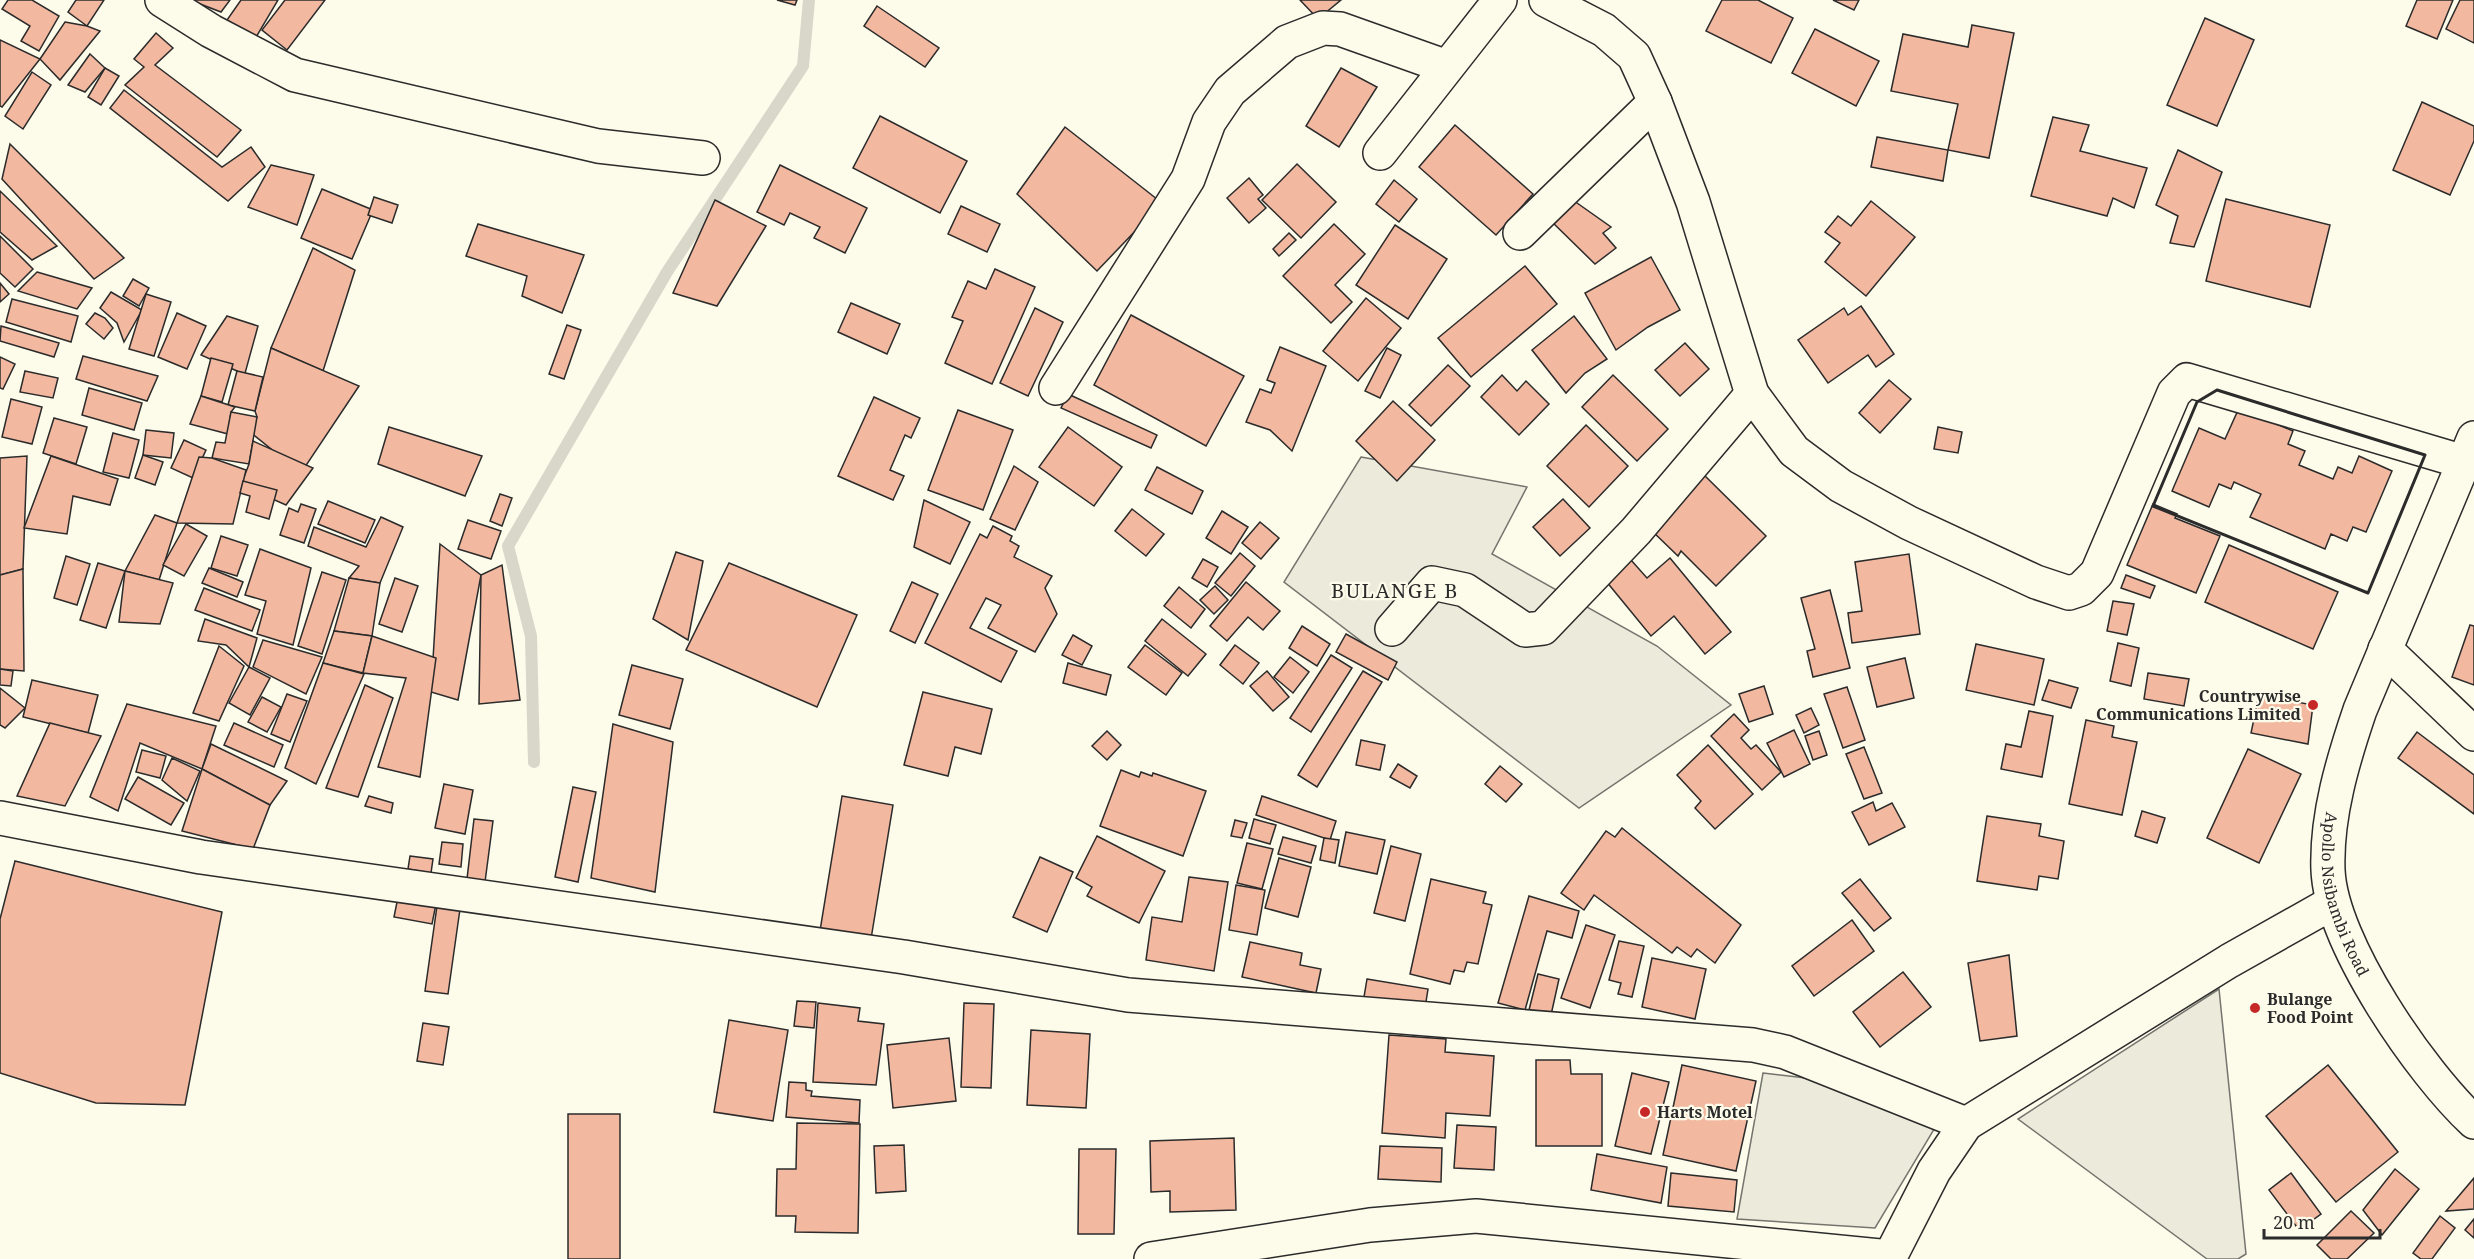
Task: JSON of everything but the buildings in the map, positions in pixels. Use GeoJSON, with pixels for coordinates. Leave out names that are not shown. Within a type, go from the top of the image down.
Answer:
{"type":"FeatureCollection","features":[{"type":"Feature","properties":{"kind":"street"},"geometry":{"type":"LineString","coordinates":[[162,0],[211,31],[295,75],[598,146],[703,158]]}},
{"type":"Feature","properties":{"kind":"street"},"geometry":{"type":"LineString","coordinates":[[1380,153],[1500,0]]}},
{"type":"Feature","properties":{"kind":"street"},"geometry":{"type":"LineString","coordinates":[[1546,0],[1604,30],[1634,56],[1655,102],[1693,202],[1752,394],[1794,451],[1841,486],[1909,523],[2036,582],[2069,593],[2081,589],[2097,573],[2174,393],[2187,380],[2469,450]]}},
{"type":"Feature","properties":{"kind":"street"},"geometry":{"type":"LineString","coordinates":[[1056,388],[1188,179],[1209,122],[1230,91],[1287,42],[1323,28],[1340,29],[1448,67]]}},
{"type":"Feature","properties":{"kind":"street"},"geometry":{"type":"LineString","coordinates":[[1520,233],[1655,102]]}},
{"type":"Feature","properties":{"kind":"street"},"geometry":{"type":"LineString","coordinates":[[1392,629],[1432,583],[1465,590],[1525,630],[1543,628],[1636,531],[1752,394]]}},
{"type":"Feature","properties":{"kind":"street","name":"Apollo Nsibambi Road"},"geometry":{"type":"LineString","coordinates":[[2469,450],[2360,710],[2345,754],[2330,833],[2328,869],[2332,903],[2357,959],[2420,1062],[2474,1122]]}},
{"type":"Feature","properties":{"kind":"street"},"geometry":{"type":"LineString","coordinates":[[2385,649],[2474,734]]}},
{"type":"Feature","properties":{"kind":"street"},"geometry":{"type":"LineString","coordinates":[[0,819],[201,856],[904,957],[1128,995],[1753,1045],[1785,1052],[1966,1124]]}},
{"type":"Feature","properties":{"kind":"street"},"geometry":{"type":"LineString","coordinates":[[1151,1259],[1371,1225],[1476,1216],[1890,1258],[1934,1171],[1966,1124],[2229,962],[2332,903]]}},
{"type":"Feature","properties":{"kind":"shaded area"},"geometry":{"type":"Polygon","coordinates":[[[1361,457],[1527,487],[1492,554],[1657,646],[1731,705],[1579,808],[1284,582],[1361,457]]]}},
{"type":"Feature","properties":{"kind":"shaded area"},"geometry":{"type":"Polygon","coordinates":[[[2219,989],[2246,1254],[2238,1259],[2207,1259],[2018,1119],[2219,989]]]}},
{"type":"Feature","properties":{"kind":"shaded area"},"geometry":{"type":"Polygon","coordinates":[[[1763,1073],[1806,1078],[1939,1121],[1875,1228],[1737,1219],[1763,1073]]]}},
{"type":"Feature","properties":{"kind":"waterway"},"geometry":{"type":"LineString","coordinates":[[534,762],[531,636],[508,546],[667,272],[803,66],[809,0]]}},
{"type":"Feature","properties":{"kind":"wall"},"geometry":{"type":"LineString","coordinates":[[2217,390],[2425,455],[2368,593],[2153,506],[2197,402],[2217,390]]}},
{"type":"Feature","properties":{"kind":"place","name":"Countrywise Communications Limited"},"geometry":{"type":"Point","coordinates":[2313,705]}},
{"type":"Feature","properties":{"kind":"place","name":"Bulange Food Point"},"geometry":{"type":"Point","coordinates":[2255,1008]}},
{"type":"Feature","properties":{"kind":"place","name":"Harts Motel"},"geometry":{"type":"Point","coordinates":[1645,1112]}},
{"type":"Feature","properties":{"kind":"district","name":"BULANGE B"},"geometry":{"type":"Point","coordinates":[1395,590]}}]}
